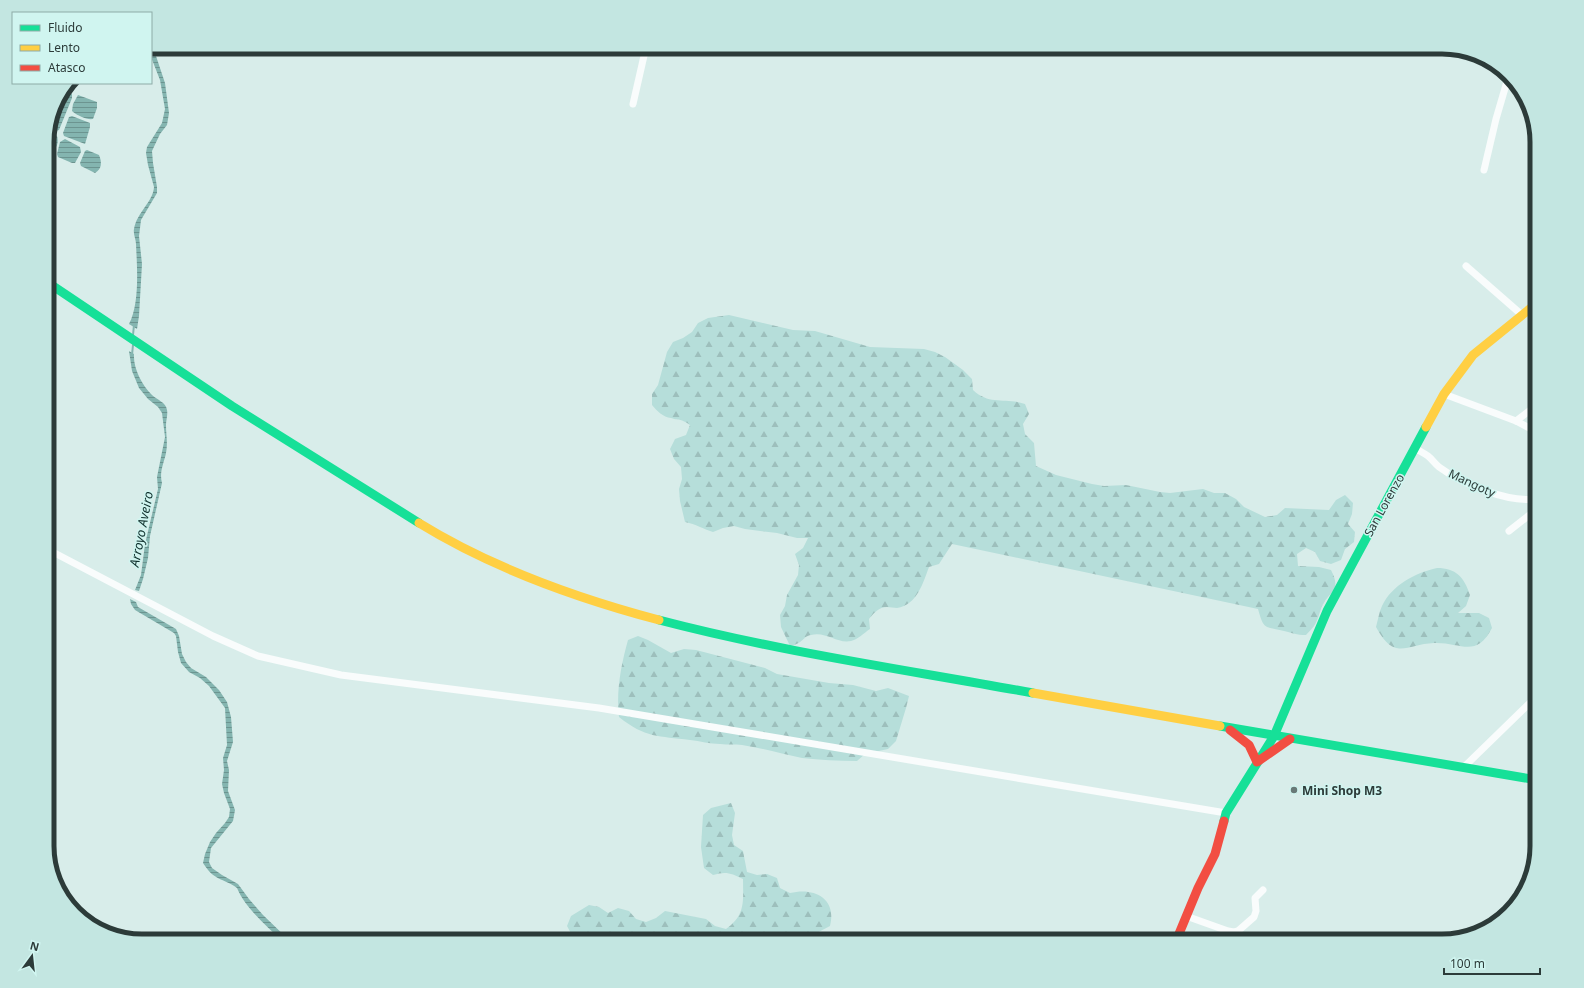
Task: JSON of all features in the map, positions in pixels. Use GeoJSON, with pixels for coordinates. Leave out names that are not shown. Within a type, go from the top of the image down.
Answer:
{"type":"FeatureCollection","features":[{"type":"Feature","properties":{"kind":"main road"},"geometry":{"type":"LineString","coordinates":[[54,287],[232,406],[434,532],[490,561],[547,584],[625,611],[708,633],[801,652],[1290,739],[1530,779]]}},
{"type":"Feature","properties":{"kind":"main road","name":"San Lorenzo"},"geometry":{"type":"LineString","coordinates":[[1179,934],[1215,854],[1226,813],[1274,736],[1327,611],[1444,394],[1473,355],[1530,309]]}},
{"type":"Feature","properties":{"kind":"main road"},"geometry":{"type":"LineString","coordinates":[[1227,728],[1249,745],[1257,762],[1290,739]]}},
{"type":"Feature","properties":{"kind":"street"},"geometry":{"type":"LineString","coordinates":[[633,104],[644,54]]}},
{"type":"Feature","properties":{"kind":"street"},"geometry":{"type":"LineString","coordinates":[[1484,170],[1507,83]]}},
{"type":"Feature","properties":{"kind":"street"},"geometry":{"type":"LineString","coordinates":[[1466,266],[1522,315]]}},
{"type":"Feature","properties":{"kind":"street"},"geometry":{"type":"LineString","coordinates":[[1444,394],[1516,421],[1530,428]]}},
{"type":"Feature","properties":{"kind":"street"},"geometry":{"type":"LineString","coordinates":[[1516,421],[1530,410]]}},
{"type":"Feature","properties":{"kind":"street","name":"Mangoty"},"geometry":{"type":"LineString","coordinates":[[1415,448],[1428,455],[1438,467],[1472,485],[1509,498],[1530,500]]}},
{"type":"Feature","properties":{"kind":"street"},"geometry":{"type":"LineString","coordinates":[[1509,531],[1530,514]]}},
{"type":"Feature","properties":{"kind":"street"},"geometry":{"type":"LineString","coordinates":[[54,553],[213,636],[258,656],[341,675],[599,708],[1226,813]]}},
{"type":"Feature","properties":{"kind":"street"},"geometry":{"type":"LineString","coordinates":[[1464,767],[1530,703]]}},
{"type":"Feature","properties":{"kind":"street"},"geometry":{"type":"LineString","coordinates":[[1186,916],[1228,931],[1238,931],[1254,917],[1256,911],[1255,898],[1262,890]]}},
{"type":"Feature","properties":{"kind":"green space"},"geometry":{"type":"Polygon","coordinates":[[[729,315],[793,330],[815,331],[870,347],[924,349],[935,352],[945,357],[963,370],[972,379],[973,390],[979,395],[992,400],[1011,401],[1025,404],[1029,414],[1023,424],[1025,434],[1034,443],[1036,466],[1056,475],[1104,486],[1126,485],[1160,492],[1170,493],[1203,489],[1214,493],[1225,493],[1236,499],[1244,507],[1265,517],[1277,515],[1285,508],[1329,510],[1336,500],[1345,495],[1353,503],[1352,514],[1348,524],[1355,532],[1354,542],[1345,549],[1341,560],[1331,564],[1320,561],[1315,552],[1306,548],[1297,554],[1298,566],[1319,567],[1331,570],[1335,583],[1335,588],[1324,603],[1316,623],[1306,635],[1269,628],[1262,621],[1258,609],[952,544],[939,564],[929,567],[922,586],[910,603],[897,608],[884,607],[877,611],[869,619],[870,629],[858,638],[851,641],[841,641],[816,634],[806,637],[798,644],[790,646],[781,627],[780,615],[785,606],[787,595],[798,575],[799,565],[795,554],[803,548],[808,538],[797,538],[734,526],[713,532],[685,522],[679,489],[682,479],[681,467],[674,459],[670,449],[675,439],[686,435],[690,425],[682,420],[663,415],[652,405],[652,394],[658,385],[667,352],[673,342],[692,332],[698,323],[708,318],[729,315]]]}},
{"type":"Feature","properties":{"kind":"green space"},"geometry":{"type":"Polygon","coordinates":[[[1437,568],[1444,568],[1454,572],[1462,579],[1468,589],[1470,595],[1466,606],[1458,613],[1479,613],[1489,618],[1492,628],[1486,638],[1474,646],[1467,647],[1444,643],[1434,643],[1408,648],[1395,648],[1383,638],[1376,627],[1381,608],[1392,592],[1405,581],[1421,573],[1437,568]]]}},
{"type":"Feature","properties":{"kind":"green space"},"geometry":{"type":"Polygon","coordinates":[[[638,636],[671,653],[684,649],[696,650],[765,668],[777,674],[829,683],[853,685],[876,691],[888,688],[909,696],[896,741],[888,749],[865,754],[857,761],[836,761],[802,758],[742,745],[712,744],[694,740],[661,737],[637,729],[619,717],[618,698],[623,659],[628,640],[638,636]]]}},
{"type":"Feature","properties":{"kind":"green space"},"geometry":{"type":"Polygon","coordinates":[[[731,803],[735,813],[732,835],[734,845],[743,851],[747,872],[757,875],[767,874],[777,878],[780,888],[790,893],[815,893],[822,897],[830,908],[830,926],[815,934],[571,934],[567,926],[571,916],[589,905],[599,907],[608,913],[618,908],[629,911],[636,919],[646,922],[656,918],[665,911],[706,919],[715,926],[726,929],[732,924],[740,913],[742,907],[743,879],[728,873],[713,875],[704,868],[701,847],[703,815],[711,808],[731,803]]]}},
{"type":"Feature","properties":{"kind":"shaded area"},"geometry":{"type":"Polygon","coordinates":[[[152,54],[155,54],[165,83],[169,113],[167,125],[160,134],[152,151],[157,193],[141,220],[139,236],[142,264],[137,329],[129,324],[135,306],[137,285],[134,229],[138,217],[151,198],[154,187],[146,153],[147,147],[162,123],[165,109],[160,80],[152,60],[152,54]]]}},
{"type":"Feature","properties":{"kind":"shaded area"},"geometry":{"type":"Polygon","coordinates":[[[69,93],[72,94],[72,98],[59,130],[56,131],[57,119],[63,103],[69,93]]]}},
{"type":"Feature","properties":{"kind":"shaded area"},"geometry":{"type":"Polygon","coordinates":[[[78,95],[97,102],[97,108],[93,119],[82,117],[72,111],[73,104],[78,95]]]}},
{"type":"Feature","properties":{"kind":"shaded area"},"geometry":{"type":"Polygon","coordinates":[[[72,116],[90,123],[85,144],[64,136],[63,133],[69,117],[72,116]]]}},
{"type":"Feature","properties":{"kind":"shaded area"},"geometry":{"type":"Polygon","coordinates":[[[54,135],[57,136],[58,139],[54,149],[54,135]]]}},
{"type":"Feature","properties":{"kind":"shaded area"},"geometry":{"type":"Polygon","coordinates":[[[65,139],[80,147],[81,152],[75,163],[58,157],[57,154],[60,142],[65,139]]]}},
{"type":"Feature","properties":{"kind":"shaded area"},"geometry":{"type":"Polygon","coordinates":[[[87,150],[99,155],[101,163],[100,167],[95,173],[81,166],[80,163],[85,151],[87,150]]]}},
{"type":"Feature","properties":{"kind":"shaded area"},"geometry":{"type":"Polygon","coordinates":[[[129,351],[134,354],[135,365],[145,386],[152,395],[165,405],[167,412],[167,446],[161,471],[162,483],[150,536],[148,558],[139,591],[135,590],[141,575],[145,544],[158,489],[157,477],[165,437],[162,413],[139,388],[132,371],[129,351]]]}},
{"type":"Feature","properties":{"kind":"shaded area"},"geometry":{"type":"Polygon","coordinates":[[[130,599],[136,602],[138,607],[176,629],[179,636],[182,654],[186,662],[191,668],[206,677],[219,690],[227,702],[231,717],[233,742],[227,761],[229,770],[228,791],[235,810],[233,821],[211,848],[209,862],[212,868],[238,884],[263,915],[283,934],[275,934],[251,910],[237,888],[215,876],[203,863],[210,842],[229,817],[230,809],[222,784],[224,770],[223,758],[227,745],[225,708],[209,686],[200,678],[189,672],[181,663],[176,636],[174,633],[135,610],[130,599]]]}},
{"type":"Feature","properties":{"kind":"waterway","name":"Arroyo Aveiro"},"geometry":{"type":"LineString","coordinates":[[133,335],[134,325]]}},
{"type":"Feature","properties":{"kind":"waterway","name":"Arroyo Aveiro"},"geometry":{"type":"LineString","coordinates":[[132,355],[133,345]]}},
{"type":"Feature","properties":{"kind":"traffic: fast"},"geometry":{"type":"LineString","coordinates":[[54,287],[232,406],[419,523]]}},
{"type":"Feature","properties":{"kind":"traffic: fast"},"geometry":{"type":"LineString","coordinates":[[1224,821],[1226,813],[1274,736],[1327,611],[1426,427]]}},
{"type":"Feature","properties":{"kind":"traffic: fast"},"geometry":{"type":"LineString","coordinates":[[659,620],[751,642],[1033,693]]}},
{"type":"Feature","properties":{"kind":"traffic: fast"},"geometry":{"type":"LineString","coordinates":[[1220,726],[1530,779]]}},
{"type":"Feature","properties":{"kind":"traffic: slow"},"geometry":{"type":"LineString","coordinates":[[1426,427],[1444,394],[1473,355],[1530,309]]}},
{"type":"Feature","properties":{"kind":"traffic: slow"},"geometry":{"type":"LineString","coordinates":[[419,523],[505,568],[566,592],[659,620]]}},
{"type":"Feature","properties":{"kind":"traffic: slow"},"geometry":{"type":"LineString","coordinates":[[1033,693],[1220,726]]}},
{"type":"Feature","properties":{"kind":"traffic: jam"},"geometry":{"type":"LineString","coordinates":[[1230,730],[1249,745],[1257,762],[1290,739]]}},
{"type":"Feature","properties":{"kind":"traffic: jam"},"geometry":{"type":"LineString","coordinates":[[1179,934],[1198,888],[1215,854],[1224,821]]}},
{"type":"Feature","properties":{"kind":"place","name":"Mini Shop M3"},"geometry":{"type":"Point","coordinates":[1294,790]}}]}
